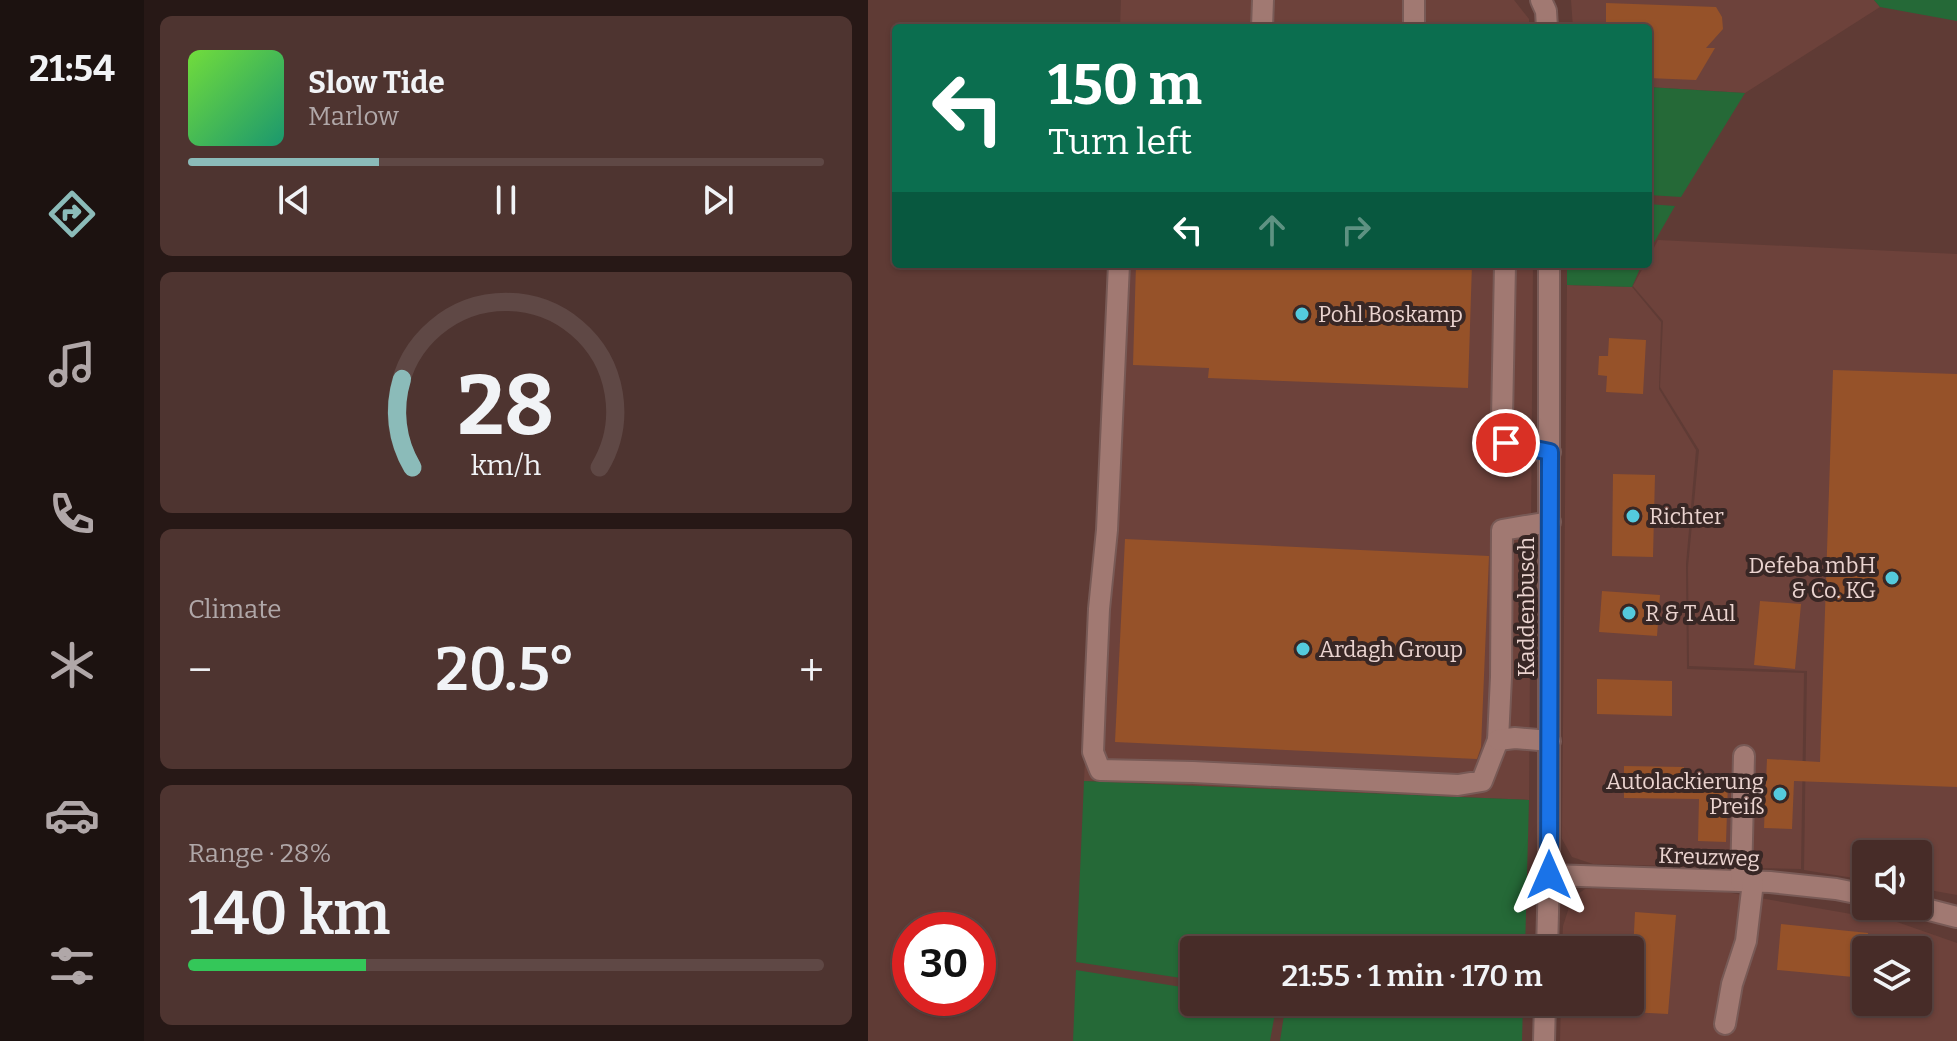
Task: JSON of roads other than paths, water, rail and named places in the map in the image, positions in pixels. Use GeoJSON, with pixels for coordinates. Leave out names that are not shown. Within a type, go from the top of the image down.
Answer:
{"type":"FeatureCollection","features":[{"type":"Feature","properties":{"kind":"street"},"geometry":{"type":"LineString","coordinates":[[1262,24],[1263,0]]}},
{"type":"Feature","properties":{"kind":"street"},"geometry":{"type":"LineString","coordinates":[[1414,0],[1414,24]]}},
{"type":"Feature","properties":{"kind":"street"},"geometry":{"type":"LineString","coordinates":[[1541,0],[1547,24]]}},
{"type":"Feature","properties":{"kind":"street"},"geometry":{"type":"LineString","coordinates":[[1119,268],[1093,752],[1100,770],[1458,785],[1482,781],[1498,740],[1502,530],[1550,522]]}},
{"type":"Feature","properties":{"kind":"street"},"geometry":{"type":"LineString","coordinates":[[1505,268],[1502,419],[1506,443],[1550,452]]}},
{"type":"Feature","properties":{"kind":"street","name":"Kaddenbusch"},"geometry":{"type":"LineString","coordinates":[[1547,936],[1549,268]]}},
{"type":"Feature","properties":{"kind":"street"},"geometry":{"type":"LineString","coordinates":[[1498,740],[1550,741]]}},
{"type":"Feature","properties":{"kind":"street"},"geometry":{"type":"LineString","coordinates":[[1725,1024],[1732,984],[1746,941],[1744,756]]}},
{"type":"Feature","properties":{"kind":"street","name":"Kreuzweg"},"geometry":{"type":"LineString","coordinates":[[1549,875],[1747,882],[1852,892]]}},
{"type":"Feature","properties":{"kind":"street"},"geometry":{"type":"LineString","coordinates":[[1932,911],[1957,917]]}},
{"type":"Feature","properties":{"kind":"street"},"geometry":{"type":"LineString","coordinates":[[1544,1041],[1545,1016]]}},
{"type":"Feature","properties":{"kind":"place","name":"Pohl Boskamp"},"geometry":{"type":"Point","coordinates":[1302,314]}},
{"type":"Feature","properties":{"kind":"place","name":"Richter"},"geometry":{"type":"Point","coordinates":[1633,516]}},
{"type":"Feature","properties":{"kind":"place","name":"Defeba mbH & Co. KG"},"geometry":{"type":"Point","coordinates":[1892,578]}},
{"type":"Feature","properties":{"kind":"place","name":"R & T Aul"},"geometry":{"type":"Point","coordinates":[1629,613]}},
{"type":"Feature","properties":{"kind":"place","name":"Ardagh Group"},"geometry":{"type":"Point","coordinates":[1303,649]}},
{"type":"Feature","properties":{"kind":"place","name":"Autolackierung Preiß"},"geometry":{"type":"Point","coordinates":[1780,794]}}]}
